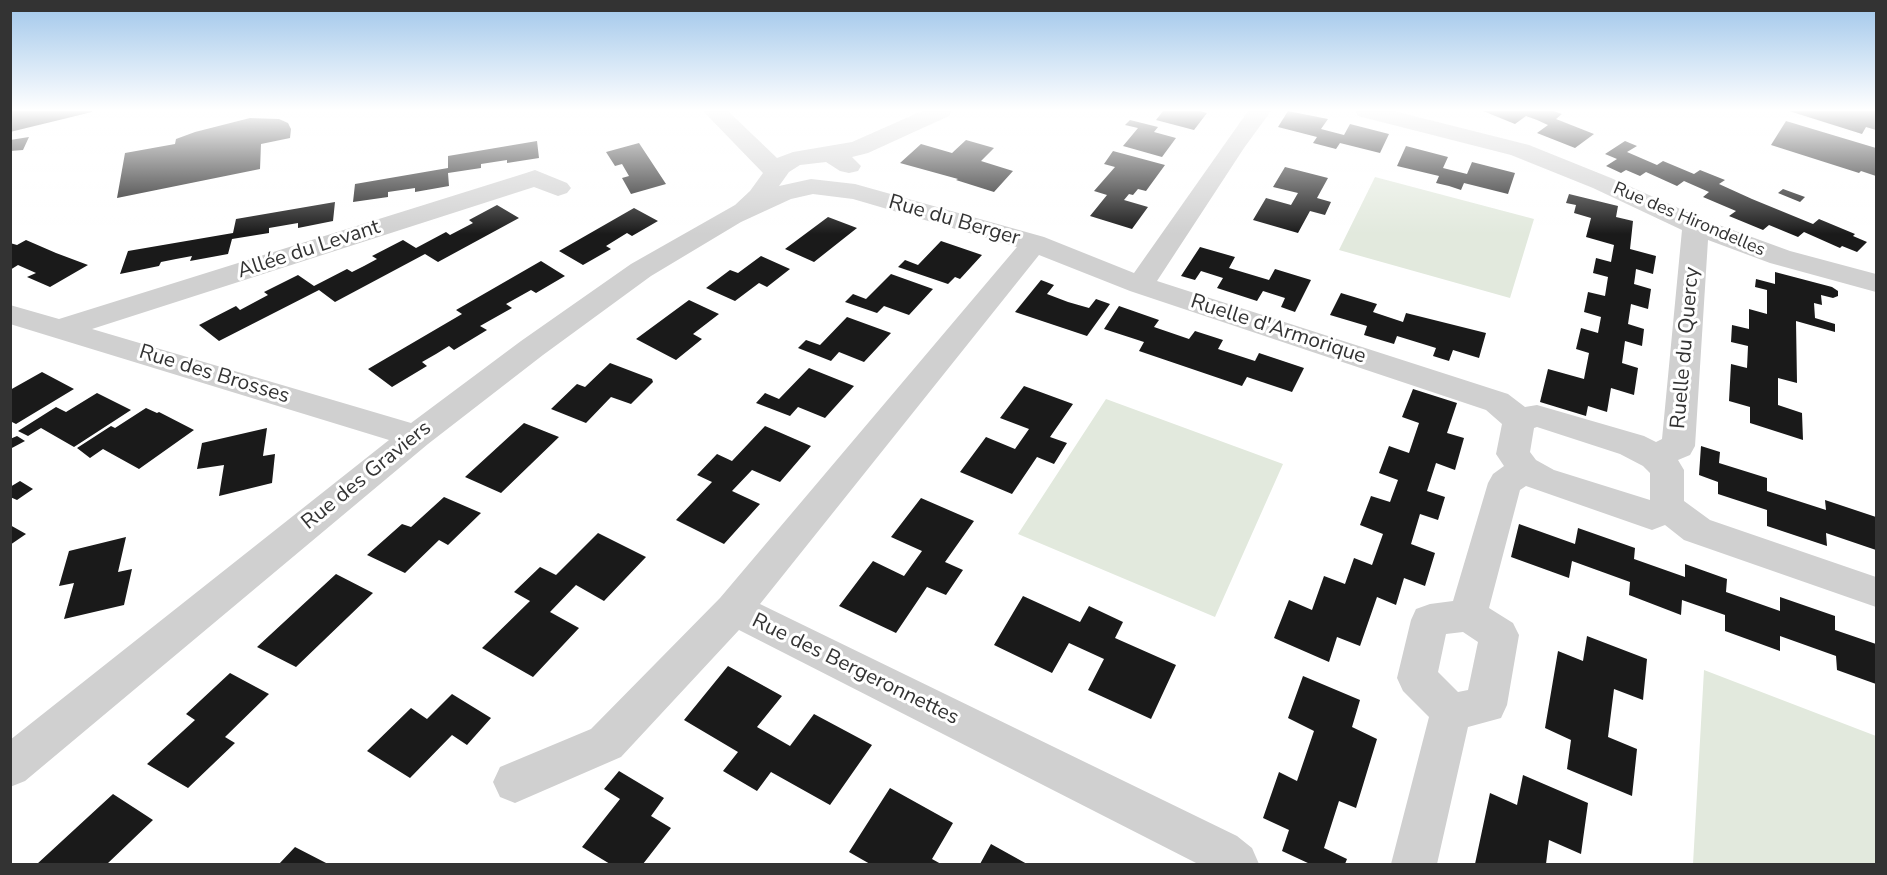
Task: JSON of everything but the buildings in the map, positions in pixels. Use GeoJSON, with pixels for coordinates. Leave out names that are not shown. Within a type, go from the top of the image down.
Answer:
{"type":"FeatureCollection","features":[{"type":"Feature","properties":{"kind":"street"},"geometry":{"type":"LineString","coordinates":[[756,152],[771,165],[775,175]]}},
{"type":"Feature","properties":{"kind":"street"},"geometry":{"type":"LineString","coordinates":[[773,152],[820,154],[851,161]]}},
{"type":"Feature","properties":{"kind":"street"},"geometry":{"type":"LineString","coordinates":[[813,187],[834,181],[851,161],[868,152]]}},
{"type":"Feature","properties":{"kind":"street"},"geometry":{"type":"LineString","coordinates":[[1140,285],[1229,152]]}},
{"type":"Feature","properties":{"kind":"street","name":"Rue des Hirondelles"},"geometry":{"type":"LineString","coordinates":[[1525,152],[1602,183],[1696,226],[1780,257],[1876,283]]}},
{"type":"Feature","properties":{"kind":"street","name":"Rue des Graviers"},"geometry":{"type":"LineString","coordinates":[[742,210],[759,196],[780,167],[789,161],[820,154]]}},
{"type":"Feature","properties":{"kind":"street","name":"Rue du Berger"},"geometry":{"type":"LineString","coordinates":[[851,161],[847,177],[858,188],[874,198]]}},
{"type":"Feature","properties":{"kind":"street","name":"Rue du Berger"},"geometry":{"type":"LineString","coordinates":[[775,175],[777,182],[785,186],[841,189],[1034,243]]}},
{"type":"Feature","properties":{"kind":"street","name":"Allée du Levant"},"geometry":{"type":"LineString","coordinates":[[59,329],[535,178],[558,188]]}},
{"type":"Feature","properties":{"kind":"street","name":"Rue des Graviers"},"geometry":{"type":"LineString","coordinates":[[10,767],[416,436],[532,348],[641,270],[742,210],[783,193],[813,187]]}},
{"type":"Feature","properties":{"kind":"street","name":"Ruelle du Quercy"},"geometry":{"type":"LineString","coordinates":[[1655,457],[1678,446],[1696,226]]}},
{"type":"Feature","properties":{"kind":"street","name":"Ruelle d'Armorique"},"geometry":{"type":"LineString","coordinates":[[1034,243],[1140,285],[1497,402],[1518,420]]}},
{"type":"Feature","properties":{"kind":"street","name":"Rue des Bergeronnettes"},"geometry":{"type":"LineString","coordinates":[[1034,243],[734,609],[1221,852],[1236,864]]}},
{"type":"Feature","properties":{"kind":"street","name":"Rue des Brosses"},"geometry":{"type":"LineString","coordinates":[[10,314],[416,436]]}},
{"type":"Feature","properties":{"kind":"street"},"geometry":{"type":"LineString","coordinates":[[1537,416],[1632,445],[1655,457],[1667,470],[1667,507],[1652,516],[1542,479],[1524,469],[1513,454],[1518,420],[1537,416]]}},
{"type":"Feature","properties":{"kind":"street"},"geometry":{"type":"LineString","coordinates":[[1468,615],[1505,483],[1524,469]]}},
{"type":"Feature","properties":{"kind":"street"},"geometry":{"type":"LineString","coordinates":[[1667,507],[1697,530],[1876,592]]}},
{"type":"Feature","properties":{"kind":"street"},"geometry":{"type":"LineString","coordinates":[[515,783],[606,743],[734,609]]}},
{"type":"Feature","properties":{"kind":"street"},"geometry":{"type":"LineString","coordinates":[[1468,615],[1498,635],[1486,705],[1451,712],[1417,678],[1430,620],[1468,615]]}},
{"type":"Feature","properties":{"kind":"street"},"geometry":{"type":"LineString","coordinates":[[1414,864],[1451,712]]}},
{"type":"Feature","properties":{"kind":"shaded area"},"geometry":{"type":"Polygon","coordinates":[[[1375,177],[1534,219],[1510,298],[1339,250],[1375,177]]]}},
{"type":"Feature","properties":{"kind":"shaded area"},"geometry":{"type":"Polygon","coordinates":[[[1106,399],[1283,464],[1215,617],[1018,534],[1106,399]]]}},
{"type":"Feature","properties":{"kind":"shaded area"},"geometry":{"type":"Polygon","coordinates":[[[1704,670],[1876,736],[1876,864],[1693,864],[1704,670]]]}}]}
